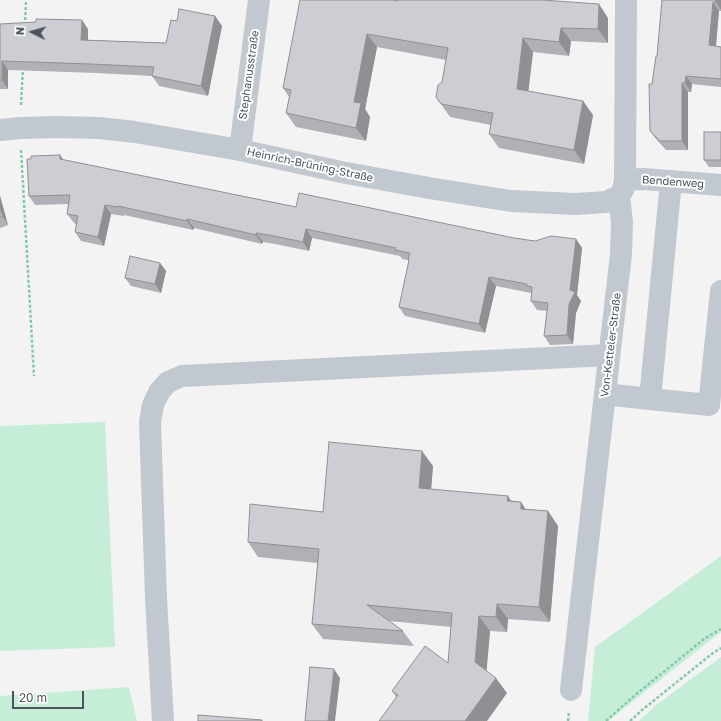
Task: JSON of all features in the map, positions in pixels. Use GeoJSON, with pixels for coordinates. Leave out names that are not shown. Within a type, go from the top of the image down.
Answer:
{"type":"FeatureCollection","features":[{"type":"Feature","properties":{"kind":"street","name":"Stephanusstraße"},"geometry":{"type":"LineString","coordinates":[[240,150],[259,0]]}},
{"type":"Feature","properties":{"kind":"street","name":"Von-Ketteler-Straße"},"geometry":{"type":"LineString","coordinates":[[571,690],[621,254],[626,0]]}},
{"type":"Feature","properties":{"kind":"street","name":"Heinrich-Brüning-Straße"},"geometry":{"type":"LineString","coordinates":[[10,129],[99,128],[135,132],[240,150],[341,172],[511,201],[572,204],[606,202],[622,188]]}},
{"type":"Feature","properties":{"kind":"street","name":"Bendenweg"},"geometry":{"type":"LineString","coordinates":[[622,188],[643,179],[721,185]]}},
{"type":"Feature","properties":{"kind":"street"},"geometry":{"type":"LineString","coordinates":[[650,399],[671,181]]}},
{"type":"Feature","properties":{"kind":"street"},"geometry":{"type":"LineString","coordinates":[[605,394],[709,405],[721,290]]}},
{"type":"Feature","properties":{"kind":"street"},"geometry":{"type":"LineString","coordinates":[[163,721],[156,598],[150,422],[153,405],[159,392],[168,382],[182,376],[609,355]]}},
{"type":"Feature","properties":{"kind":"path"},"geometry":{"type":"LineString","coordinates":[[25,32],[26,0]]}},
{"type":"Feature","properties":{"kind":"path"},"geometry":{"type":"LineString","coordinates":[[23,64],[10,129],[34,376]]}},
{"type":"Feature","properties":{"kind":"path"},"geometry":{"type":"LineString","coordinates":[[606,721],[704,639],[721,629]]}},
{"type":"Feature","properties":{"kind":"path"},"geometry":{"type":"LineString","coordinates":[[630,721],[721,648]]}},
{"type":"Feature","properties":{"kind":"green space"},"geometry":{"type":"Polygon","coordinates":[[[105,422],[115,647],[0,651],[0,426],[105,422]]]}},
{"type":"Feature","properties":{"kind":"green space"},"geometry":{"type":"Polygon","coordinates":[[[721,556],[721,632],[608,721],[588,721],[595,647],[721,556]]]}},
{"type":"Feature","properties":{"kind":"green space"},"geometry":{"type":"Polygon","coordinates":[[[721,657],[721,721],[639,721],[656,705],[721,657]]]}},
{"type":"Feature","properties":{"kind":"green space"},"geometry":{"type":"Polygon","coordinates":[[[129,687],[137,721],[0,721],[0,696],[129,687]]]}},
{"type":"Feature","properties":{"kind":"building"},"geometry":{"type":"Polygon","coordinates":[[[300,0],[542,0],[599,4],[598,29],[561,28],[559,42],[523,38],[517,89],[583,101],[574,150],[489,134],[493,113],[441,104],[436,97],[438,85],[442,82],[448,48],[367,34],[354,102],[361,103],[356,128],[286,113],[291,90],[283,88],[300,0]]]}},
{"type":"Feature","properties":{"kind":"building"},"geometry":{"type":"Polygon","coordinates":[[[662,0],[716,0],[716,2],[713,2],[709,45],[721,47],[721,79],[686,76],[685,83],[682,83],[682,141],[660,141],[650,131],[649,84],[652,84],[657,56],[662,0]]]}},
{"type":"Feature","properties":{"kind":"building"},"geometry":{"type":"Polygon","coordinates":[[[179,9],[215,16],[201,86],[152,76],[154,67],[2,61],[2,80],[0,80],[0,24],[36,22],[36,19],[82,20],[81,40],[166,43],[171,20],[177,21],[179,9]]]}},
{"type":"Feature","properties":{"kind":"building"},"geometry":{"type":"Polygon","coordinates":[[[704,132],[721,132],[721,160],[704,160],[704,132]]]}},
{"type":"Feature","properties":{"kind":"building"},"geometry":{"type":"Polygon","coordinates":[[[60,155],[60,159],[296,207],[299,193],[514,238],[535,241],[551,236],[576,239],[570,290],[575,292],[569,304],[567,335],[544,336],[548,303],[531,301],[532,287],[527,286],[527,284],[489,277],[479,324],[399,307],[410,253],[395,250],[396,248],[306,229],[303,242],[256,233],[256,235],[187,219],[187,221],[118,206],[105,205],[98,237],[75,232],[78,216],[67,214],[70,195],[29,196],[27,159],[31,159],[31,156],[60,155]]]}},
{"type":"Feature","properties":{"kind":"building"},"geometry":{"type":"Polygon","coordinates":[[[0,208],[3,217],[0,217],[0,208]]]}},
{"type":"Feature","properties":{"kind":"building"},"geometry":{"type":"Polygon","coordinates":[[[130,256],[160,263],[155,284],[125,278],[130,256]]]}},
{"type":"Feature","properties":{"kind":"building"},"geometry":{"type":"Polygon","coordinates":[[[329,442],[422,451],[419,488],[508,496],[507,501],[521,502],[521,509],[548,511],[539,607],[497,604],[496,617],[479,616],[475,662],[496,678],[465,721],[379,721],[398,695],[392,691],[425,646],[448,663],[452,613],[367,605],[403,631],[312,624],[319,549],[248,542],[250,504],[323,512],[329,442]]]}},
{"type":"Feature","properties":{"kind":"building"},"geometry":{"type":"Polygon","coordinates":[[[310,667],[334,669],[328,721],[305,721],[310,667]]]}},
{"type":"Feature","properties":{"kind":"building"},"geometry":{"type":"Polygon","coordinates":[[[198,715],[262,720],[262,721],[198,721],[198,715]]]}}]}
